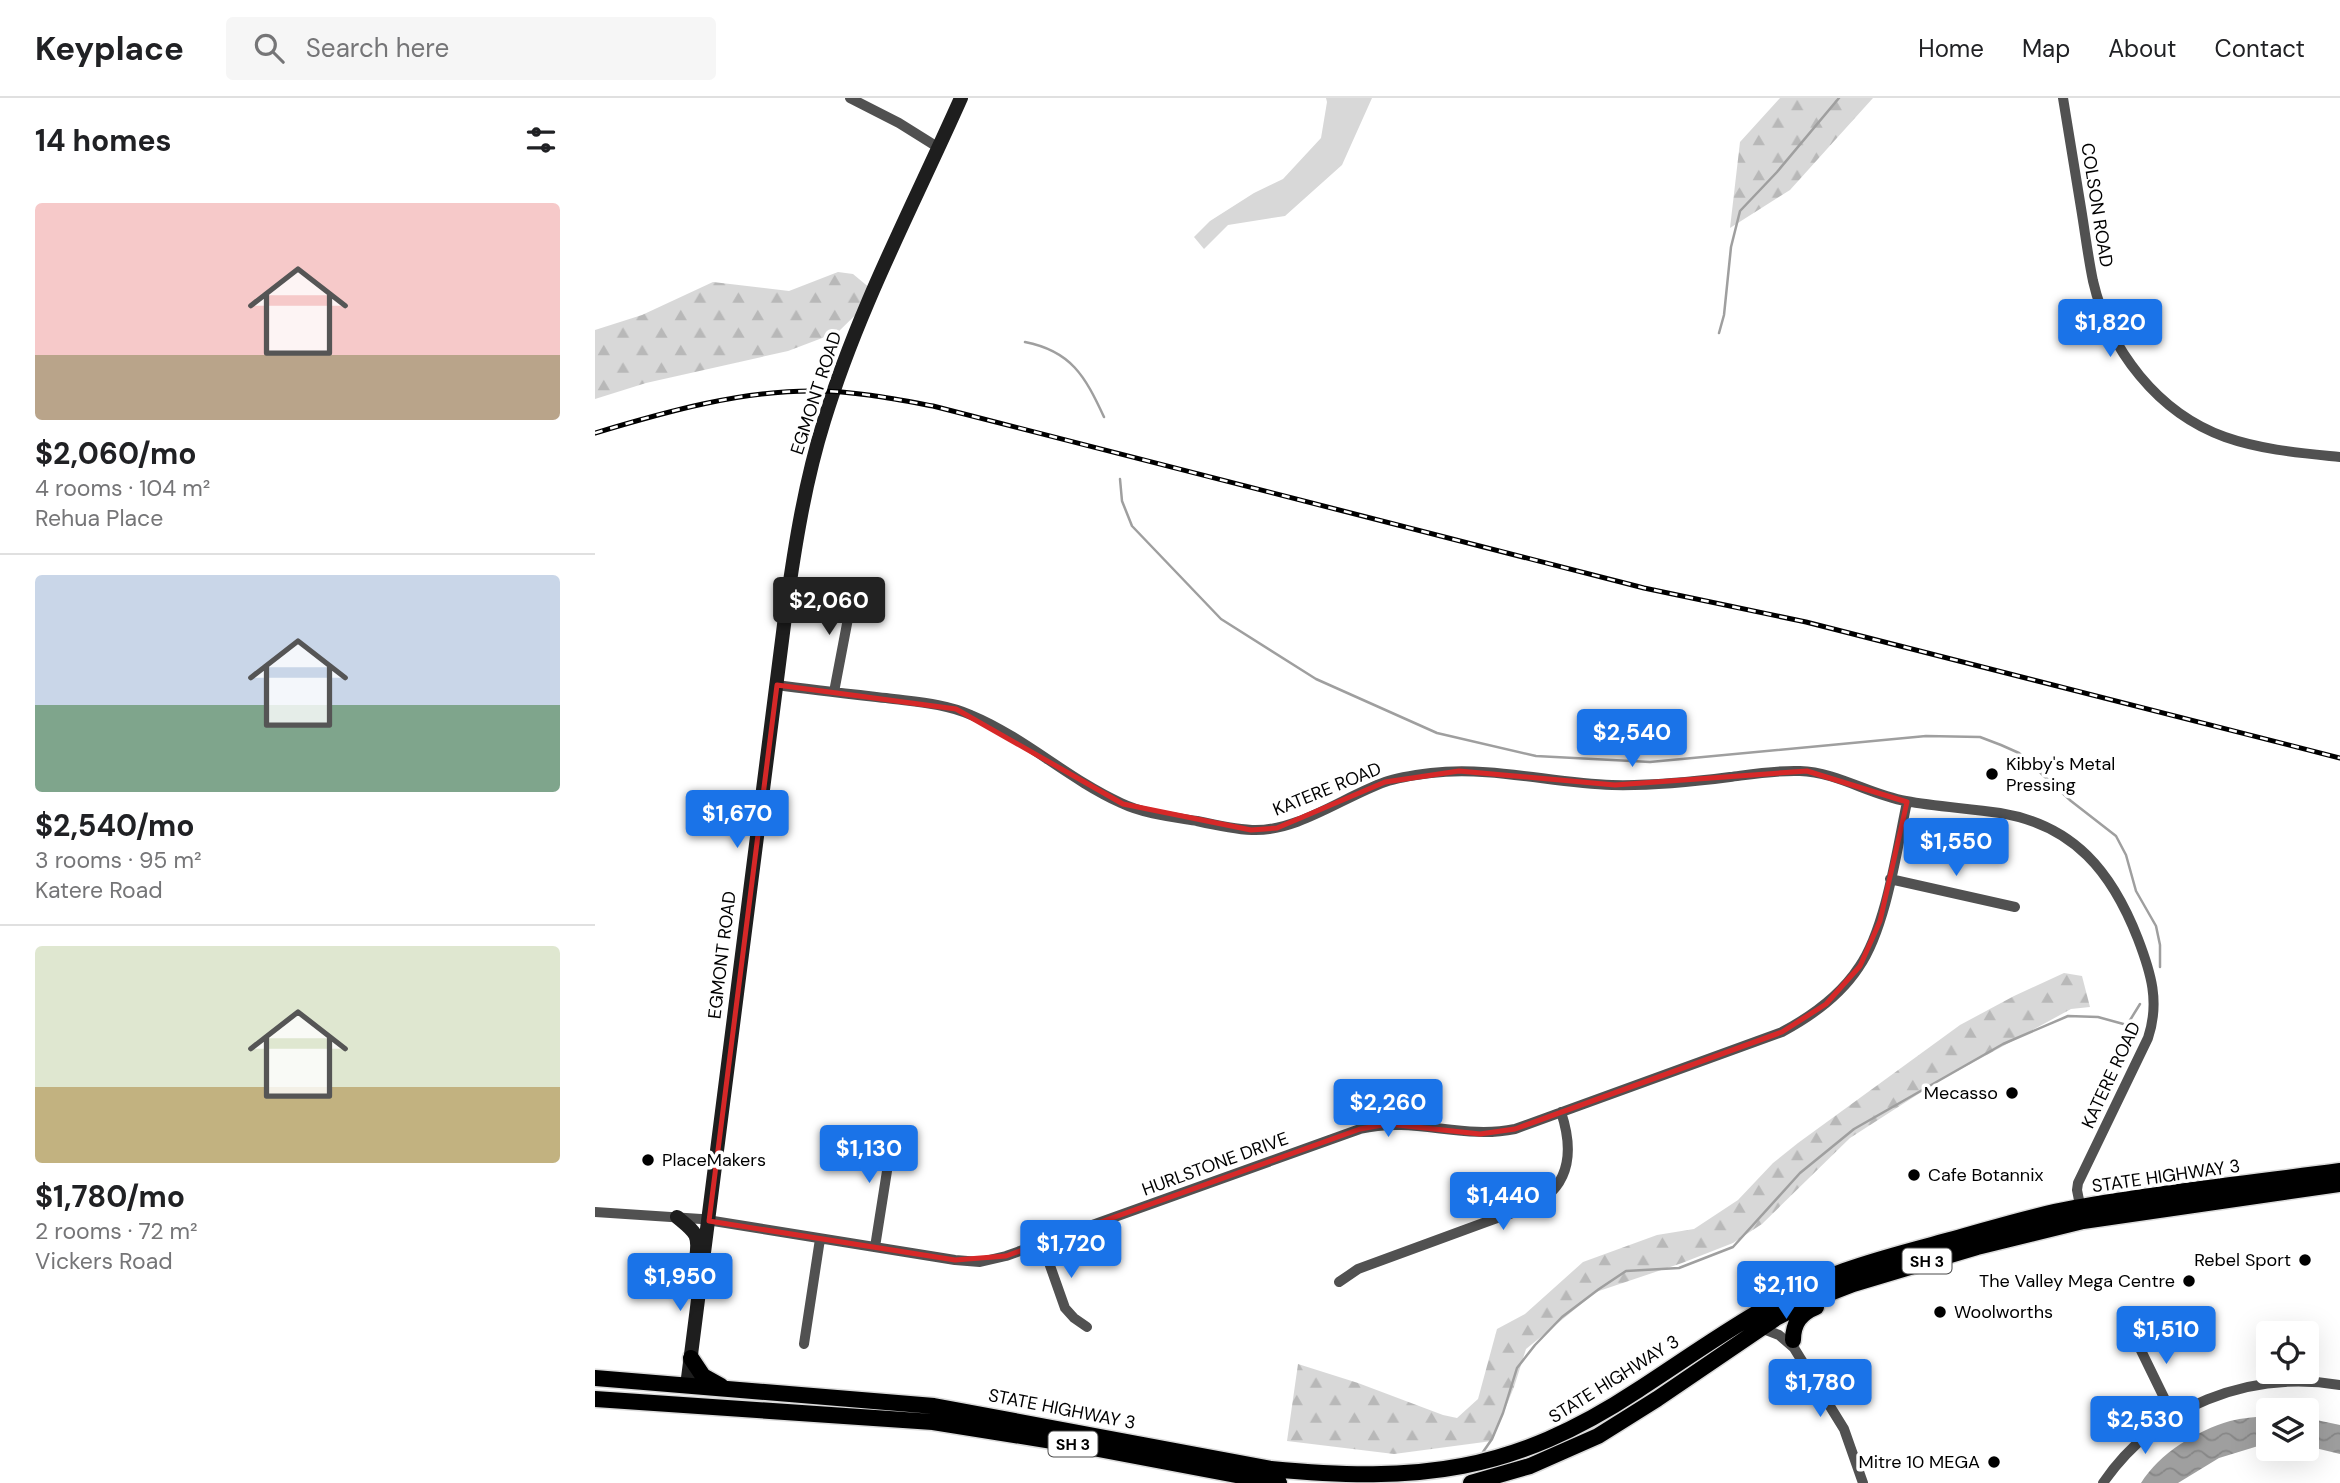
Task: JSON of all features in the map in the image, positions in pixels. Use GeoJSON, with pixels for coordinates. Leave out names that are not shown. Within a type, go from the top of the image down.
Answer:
{"type":"FeatureCollection","features":[{"type":"Feature","properties":{"kind":"highway","name":"STATE HIGHWAY 3"},"geometry":{"type":"LineString","coordinates":[[595,1378],[934,1406],[1283,1470],[1352,1478],[1401,1478],[1481,1466],[1555,1439],[1638,1391],[1758,1310],[1817,1282],[1884,1258],[2006,1224],[2266,1188],[2340,1171]]}},
{"type":"Feature","properties":{"kind":"highway","name":"STATE HIGHWAY 3"},"geometry":{"type":"LineString","coordinates":[[2266,1188],[2340,1184]]}},
{"type":"Feature","properties":{"kind":"highway","name":"STATE HIGHWAY 3"},"geometry":{"type":"LineString","coordinates":[[1471,1483],[1530,1466],[1598,1436],[1759,1328],[1809,1301],[1867,1279],[2011,1238],[2082,1214]]}},
{"type":"Feature","properties":{"kind":"highway"},"geometry":{"type":"LineString","coordinates":[[1793,1344],[1795,1325],[1803,1314],[1845,1294],[1867,1279]]}},
{"type":"Feature","properties":{"kind":"highway"},"geometry":{"type":"LineString","coordinates":[[691,1358],[703,1376],[727,1389]]}},
{"type":"Feature","properties":{"kind":"highway"},"geometry":{"type":"LineString","coordinates":[[595,1389],[657,1395],[670,1394],[687,1386],[690,1391],[702,1397],[829,1406],[865,1416]]}},
{"type":"Feature","properties":{"kind":"highway","name":"STATE HIGHWAY 3"},"geometry":{"type":"LineString","coordinates":[[595,1399],[865,1416],[969,1426],[1279,1483]]}},
{"type":"Feature","properties":{"kind":"highway"},"geometry":{"type":"LineString","coordinates":[[595,1405],[689,1412],[703,1407]]}},
{"type":"Feature","properties":{"kind":"main road","name":"EGMONT ROAD"},"geometry":{"type":"LineString","coordinates":[[687,1386],[776,685],[807,485],[824,421],[849,348],[961,98]]}},
{"type":"Feature","properties":{"kind":"main road"},"geometry":{"type":"LineString","coordinates":[[677,1217],[695,1233],[697,1239],[694,1276],[700,1293]]}},
{"type":"Feature","properties":{"kind":"street"},"geometry":{"type":"LineString","coordinates":[[850,98],[899,123],[939,148]]}},
{"type":"Feature","properties":{"kind":"street","name":"COLSON ROAD"},"geometry":{"type":"LineString","coordinates":[[2063,98],[2094,282],[2110,328],[2132,367],[2165,402],[2187,418],[2225,437],[2273,449],[2340,457]]}},
{"type":"Feature","properties":{"kind":"street"},"geometry":{"type":"LineString","coordinates":[[834,692],[854,587]]}},
{"type":"Feature","properties":{"kind":"street","name":"KATERE ROAD"},"geometry":{"type":"LineString","coordinates":[[776,685],[956,709],[1002,731],[1123,804],[1161,815],[1251,830],[1277,828],[1385,782],[1446,772],[1615,785],[1679,783],[1769,772],[1807,771],[1832,776],[1863,789],[1907,802],[2027,819],[2054,831],[2079,847],[2103,872],[2131,922],[2154,988],[2154,1019],[2142,1053],[2078,1183],[2082,1214]]}},
{"type":"Feature","properties":{"kind":"street","name":"HURLSTONE DRIVE"},"geometry":{"type":"LineString","coordinates":[[595,1212],[709,1221],[955,1261],[980,1262],[991,1261],[1360,1129],[1388,1124],[1480,1134],[1515,1129],[1758,1041],[1805,1020],[1844,986],[1860,966],[1872,943],[1880,921],[1907,802]]}},
{"type":"Feature","properties":{"kind":"street"},"geometry":{"type":"LineString","coordinates":[[1890,879],[2015,907]]}},
{"type":"Feature","properties":{"kind":"street"},"geometry":{"type":"LineString","coordinates":[[1339,1282],[1358,1269],[1516,1211],[1546,1197],[1559,1180],[1568,1161],[1569,1146],[1561,1112]]}},
{"type":"Feature","properties":{"kind":"street"},"geometry":{"type":"LineString","coordinates":[[875,1247],[890,1152],[899,1133]]}},
{"type":"Feature","properties":{"kind":"street"},"geometry":{"type":"LineString","coordinates":[[804,1344],[820,1239]]}},
{"type":"Feature","properties":{"kind":"street"},"geometry":{"type":"LineString","coordinates":[[1042,1243],[1065,1308],[1087,1327]]}},
{"type":"Feature","properties":{"kind":"street"},"geometry":{"type":"LineString","coordinates":[[1758,1310],[1782,1322],[1844,1429],[1863,1483]]}},
{"type":"Feature","properties":{"kind":"street"},"geometry":{"type":"LineString","coordinates":[[1759,1328],[1779,1335],[1793,1344]]}},
{"type":"Feature","properties":{"kind":"street"},"geometry":{"type":"LineString","coordinates":[[2131,1330],[2173,1416]]}},
{"type":"Feature","properties":{"kind":"street"},"geometry":{"type":"LineString","coordinates":[[2103,1483],[2136,1444],[2173,1416],[2193,1405],[2252,1385],[2287,1381],[2340,1385]]}},
{"type":"Feature","properties":{"kind":"highlighted area"},"geometry":{"type":"Polygon","coordinates":[[[777,685],[956,709],[1123,804],[1251,830],[1277,828],[1385,782],[1459,771],[1615,785],[1807,771],[1907,802],[1880,921],[1860,966],[1826,1004],[1782,1032],[1515,1129],[1480,1134],[1388,1124],[1360,1129],[1006,1256],[955,1260],[709,1221],[777,685]]]}},
{"type":"Feature","properties":{"kind":"green space"},"geometry":{"type":"Polygon","coordinates":[[[1326,98],[1372,98],[1342,165],[1285,216],[1228,225],[1204,249],[1194,237],[1210,221],[1254,193],[1283,179],[1321,138],[1326,98]]]}},
{"type":"Feature","properties":{"kind":"green space"},"geometry":{"type":"Polygon","coordinates":[[[1780,98],[1873,98],[1790,190],[1730,228],[1740,142],[1780,98]]]}},
{"type":"Feature","properties":{"kind":"green space"},"geometry":{"type":"Polygon","coordinates":[[[838,272],[853,274],[877,294],[838,332],[788,351],[646,383],[595,399],[595,330],[642,315],[713,282],[789,291],[838,272]]]}},
{"type":"Feature","properties":{"kind":"green space"},"geometry":{"type":"Polygon","coordinates":[[[2064,973],[2082,976],[2090,1007],[2071,1009],[1937,1082],[1850,1138],[1762,1224],[1733,1243],[1596,1292],[1526,1349],[1492,1441],[1394,1454],[1287,1441],[1298,1364],[1457,1418],[1478,1399],[1497,1329],[1525,1314],[1583,1262],[1657,1235],[1694,1229],[1738,1200],[1773,1163],[1798,1143],[1960,1025],[2064,973]]]}},
{"type":"Feature","properties":{"kind":"water"},"geometry":{"type":"Polygon","coordinates":[[[2256,1417],[2256,1447],[2219,1458],[2178,1483],[2141,1483],[2158,1462],[2180,1444],[2204,1431],[2244,1418],[2256,1417]]]}},
{"type":"Feature","properties":{"kind":"water"},"geometry":{"type":"Polygon","coordinates":[[[2319,1421],[2340,1425],[2340,1454],[2319,1449],[2319,1421]]]}},
{"type":"Feature","properties":{"kind":"waterway"},"geometry":{"type":"LineString","coordinates":[[1719,333],[1724,315],[1731,247],[1740,211],[1777,172],[1839,98]]}},
{"type":"Feature","properties":{"kind":"waterway"},"geometry":{"type":"LineString","coordinates":[[1025,342],[1054,352],[1075,368],[1090,389],[1104,417]]}},
{"type":"Feature","properties":{"kind":"waterway"},"geometry":{"type":"LineString","coordinates":[[1120,479],[1122,501],[1132,526],[1221,619],[1316,679],[1437,733],[1536,756],[1650,762],[1926,736],[1980,737],[2019,753],[2071,801],[2116,836],[2126,855],[2136,891],[2156,926],[2160,945],[2160,967]]}},
{"type":"Feature","properties":{"kind":"waterway"},"geometry":{"type":"LineString","coordinates":[[1483,1452],[1503,1413],[1517,1368],[1562,1317],[1599,1289],[1626,1271],[1679,1268],[1733,1247],[1800,1173],[1854,1129],[2003,1044],[2068,1016],[2098,1017],[2127,1025],[2140,1004]]}},
{"type":"Feature","properties":{"kind":"railway"},"geometry":{"type":"LineString","coordinates":[[595,433],[649,417],[760,394],[845,392],[933,406],[1644,588],[1806,622],[2340,758]]}},
{"type":"Feature","properties":{"kind":"place","name":"Kibby's Metal Pressing"},"geometry":{"type":"Point","coordinates":[1992,774]}},
{"type":"Feature","properties":{"kind":"place","name":"Mecasso"},"geometry":{"type":"Point","coordinates":[2012,1093]}},
{"type":"Feature","properties":{"kind":"place","name":"PlaceMakers"},"geometry":{"type":"Point","coordinates":[648,1160]}},
{"type":"Feature","properties":{"kind":"place","name":"Cafe Botannix"},"geometry":{"type":"Point","coordinates":[1914,1175]}},
{"type":"Feature","properties":{"kind":"place","name":"Rebel Sport"},"geometry":{"type":"Point","coordinates":[2305,1260]}},
{"type":"Feature","properties":{"kind":"place","name":"The Valley Mega Centre"},"geometry":{"type":"Point","coordinates":[2189,1281]}},
{"type":"Feature","properties":{"kind":"place","name":"Woolworths"},"geometry":{"type":"Point","coordinates":[1940,1312]}},
{"type":"Feature","properties":{"kind":"place","name":"Mitre 10 MEGA"},"geometry":{"type":"Point","coordinates":[1994,1462]}}]}
